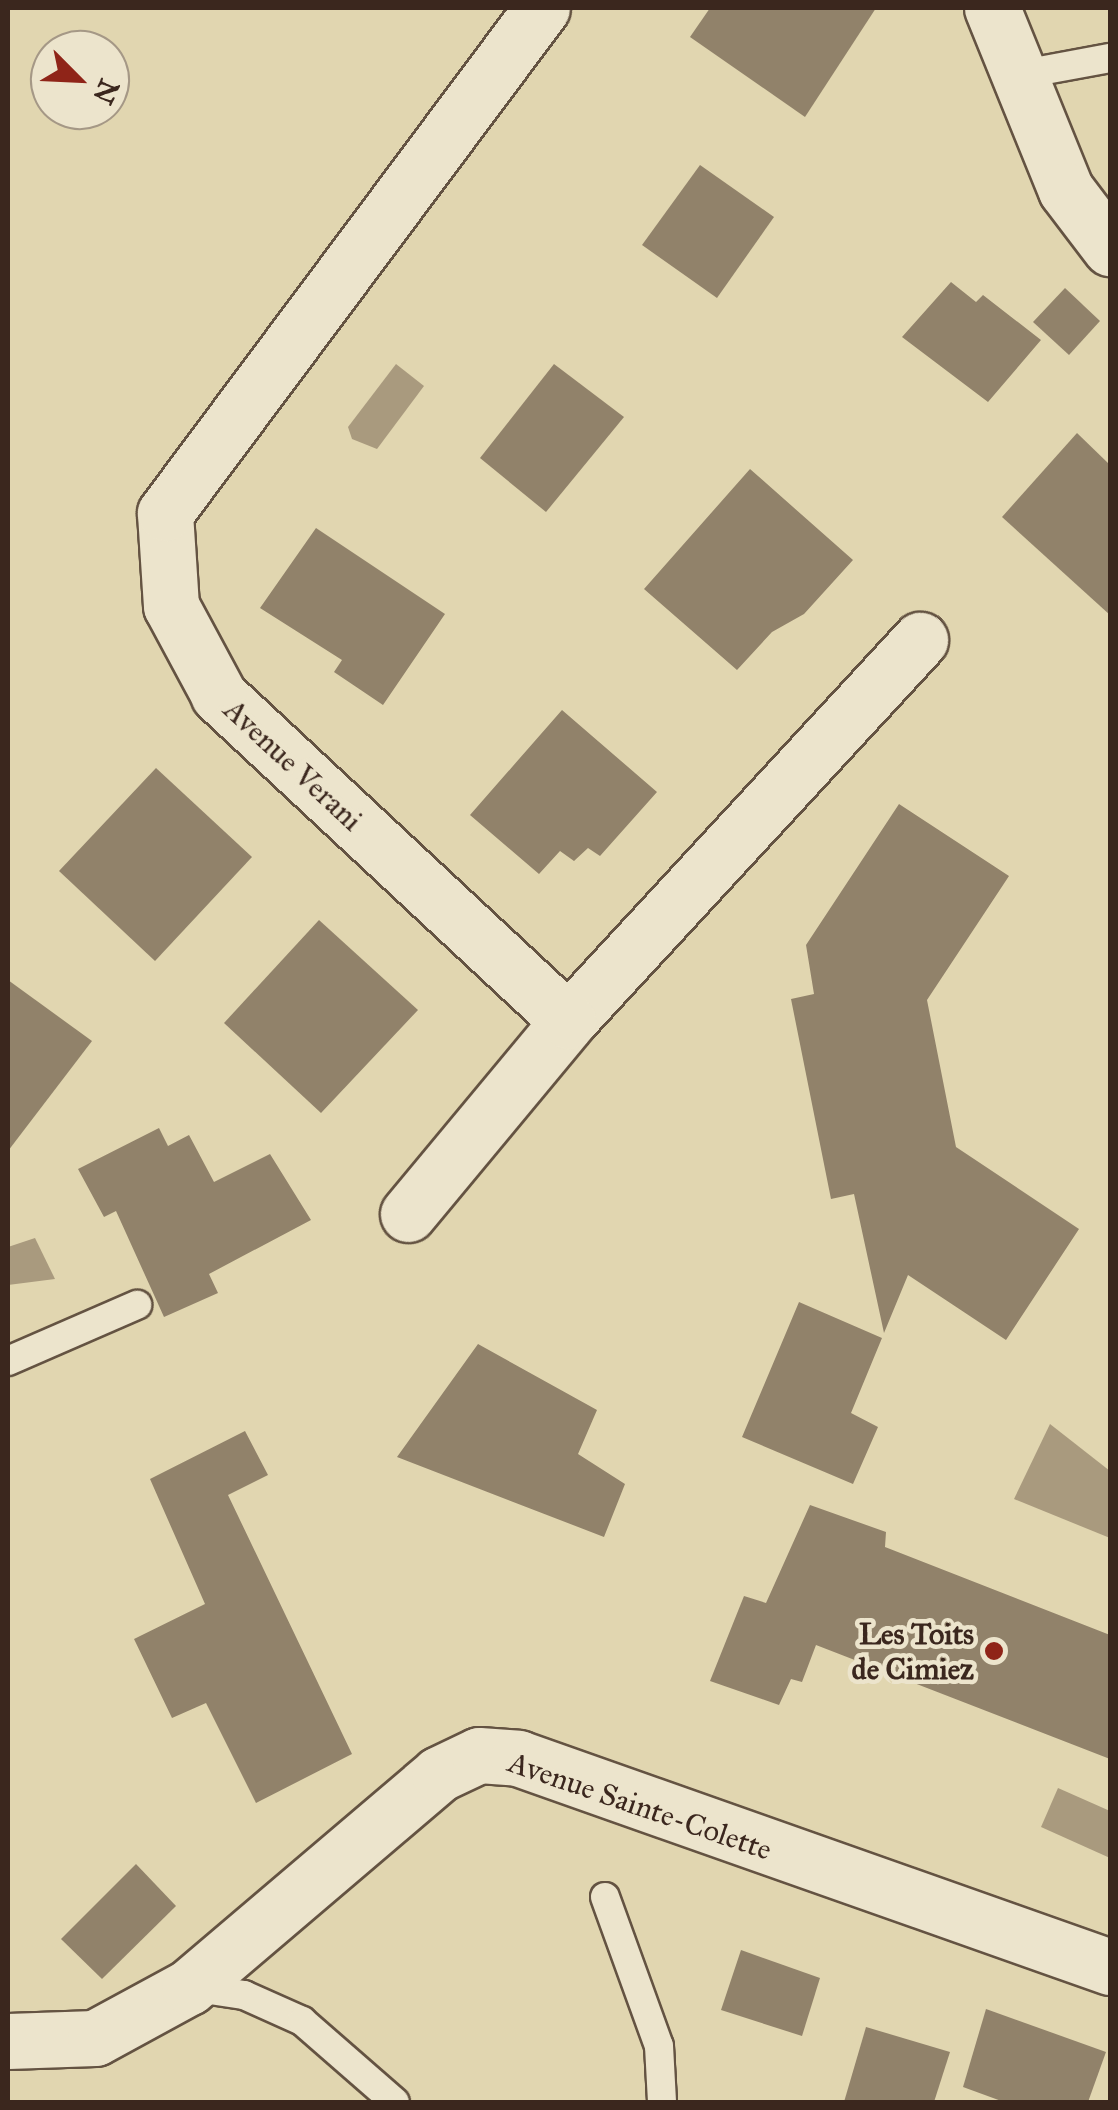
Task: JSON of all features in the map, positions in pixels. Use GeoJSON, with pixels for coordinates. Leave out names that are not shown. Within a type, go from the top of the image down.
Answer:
{"type":"FeatureCollection","features":[{"type":"Feature","properties":{"kind":"street","name":"Avenue Verani"},"geometry":{"type":"LineString","coordinates":[[542,8],[166,513],[171,606],[219,695],[568,1021]]}},
{"type":"Feature","properties":{"kind":"street"},"geometry":{"type":"LineString","coordinates":[[992,8],[1066,190],[1110,248]]}},
{"type":"Feature","properties":{"kind":"street"},"geometry":{"type":"LineString","coordinates":[[408,1214],[568,1021],[920,640]]}},
{"type":"Feature","properties":{"kind":"street","name":"Avenue Sainte-Colette"},"geometry":{"type":"LineString","coordinates":[[8,2042],[94,2038],[189,1987],[439,1774],[479,1756],[518,1758],[1110,1968]]}},
{"type":"Feature","properties":{"kind":"lane"},"geometry":{"type":"LineString","coordinates":[[1018,75],[1110,58]]}},
{"type":"Feature","properties":{"kind":"lane"},"geometry":{"type":"LineString","coordinates":[[8,1361],[137,1305]]}},
{"type":"Feature","properties":{"kind":"lane"},"geometry":{"type":"LineString","coordinates":[[605,1897],[658,2046],[662,2102]]}},
{"type":"Feature","properties":{"kind":"lane"},"geometry":{"type":"LineString","coordinates":[[189,1987],[244,1995],[302,2021],[395,2102]]}},
{"type":"Feature","properties":{"kind":"shaded area"},"geometry":{"type":"Polygon","coordinates":[[[396,364],[424,386],[377,449],[352,439],[348,427],[396,364]]]}},
{"type":"Feature","properties":{"kind":"shaded area"},"geometry":{"type":"Polygon","coordinates":[[[35,1238],[55,1279],[8,1285],[8,1247],[35,1238]]]}},
{"type":"Feature","properties":{"kind":"shaded area"},"geometry":{"type":"Polygon","coordinates":[[[1050,1424],[1110,1471],[1110,1538],[1014,1499],[1050,1424]]]}},
{"type":"Feature","properties":{"kind":"shaded area"},"geometry":{"type":"Polygon","coordinates":[[[1058,1788],[1110,1811],[1110,1858],[1041,1827],[1058,1788]]]}},
{"type":"Feature","properties":{"kind":"building"},"geometry":{"type":"Polygon","coordinates":[[[710,8],[876,8],[805,117],[690,37],[710,8]]]}},
{"type":"Feature","properties":{"kind":"building"},"geometry":{"type":"Polygon","coordinates":[[[700,165],[774,217],[717,298],[642,245],[700,165]]]}},
{"type":"Feature","properties":{"kind":"building"},"geometry":{"type":"Polygon","coordinates":[[[951,282],[976,302],[983,295],[1041,340],[988,402],[902,337],[951,282]]]}},
{"type":"Feature","properties":{"kind":"building"},"geometry":{"type":"Polygon","coordinates":[[[1065,288],[1100,321],[1069,355],[1033,322],[1065,288]]]}},
{"type":"Feature","properties":{"kind":"building"},"geometry":{"type":"Polygon","coordinates":[[[554,364],[624,417],[546,512],[480,458],[554,364]]]}},
{"type":"Feature","properties":{"kind":"building"},"geometry":{"type":"Polygon","coordinates":[[[1077,433],[1110,465],[1110,615],[1002,517],[1077,433]]]}},
{"type":"Feature","properties":{"kind":"building"},"geometry":{"type":"Polygon","coordinates":[[[750,469],[853,560],[804,614],[772,632],[737,670],[644,589],[750,469]]]}},
{"type":"Feature","properties":{"kind":"building"},"geometry":{"type":"Polygon","coordinates":[[[316,528],[445,614],[383,705],[334,672],[342,660],[260,608],[316,528]]]}},
{"type":"Feature","properties":{"kind":"building"},"geometry":{"type":"Polygon","coordinates":[[[562,710],[657,792],[600,856],[588,848],[574,861],[560,851],[539,874],[470,815],[562,710]]]}},
{"type":"Feature","properties":{"kind":"building"},"geometry":{"type":"Polygon","coordinates":[[[156,768],[252,857],[155,961],[59,871],[156,768]]]}},
{"type":"Feature","properties":{"kind":"building"},"geometry":{"type":"Polygon","coordinates":[[[899,804],[1009,876],[927,1000],[956,1147],[1079,1229],[1006,1340],[908,1275],[884,1333],[854,1194],[831,1199],[791,999],[814,994],[806,945],[899,804]]]}},
{"type":"Feature","properties":{"kind":"building"},"geometry":{"type":"Polygon","coordinates":[[[319,920],[418,1010],[321,1113],[224,1023],[319,920]]]}},
{"type":"Feature","properties":{"kind":"building"},"geometry":{"type":"Polygon","coordinates":[[[8,980],[92,1041],[8,1151],[8,980]]]}},
{"type":"Feature","properties":{"kind":"building"},"geometry":{"type":"Polygon","coordinates":[[[159,1128],[168,1146],[189,1135],[214,1182],[270,1154],[311,1220],[209,1274],[218,1293],[164,1317],[116,1211],[104,1217],[78,1169],[159,1128]]]}},
{"type":"Feature","properties":{"kind":"building"},"geometry":{"type":"Polygon","coordinates":[[[799,1302],[882,1338],[851,1413],[878,1427],[853,1484],[742,1437],[799,1302]]]}},
{"type":"Feature","properties":{"kind":"building"},"geometry":{"type":"Polygon","coordinates":[[[478,1344],[597,1410],[578,1454],[625,1484],[604,1537],[397,1457],[478,1344]]]}},
{"type":"Feature","properties":{"kind":"building"},"geometry":{"type":"Polygon","coordinates":[[[245,1431],[268,1475],[228,1495],[352,1754],[256,1803],[206,1703],[172,1718],[134,1639],[205,1604],[150,1479],[245,1431]]]}},
{"type":"Feature","properties":{"kind":"building"},"geometry":{"type":"Polygon","coordinates":[[[810,1505],[886,1532],[885,1547],[1110,1635],[1110,1759],[816,1645],[802,1682],[791,1679],[779,1705],[710,1681],[744,1596],[766,1603],[810,1505]]]}},
{"type":"Feature","properties":{"kind":"building"},"geometry":{"type":"Polygon","coordinates":[[[136,1864],[176,1906],[102,1979],[61,1939],[136,1864]]]}},
{"type":"Feature","properties":{"kind":"building"},"geometry":{"type":"Polygon","coordinates":[[[741,1950],[820,1978],[802,2036],[721,2010],[741,1950]]]}},
{"type":"Feature","properties":{"kind":"building"},"geometry":{"type":"Polygon","coordinates":[[[986,2009],[1106,2052],[1088,2102],[1004,2102],[963,2087],[986,2009]]]}},
{"type":"Feature","properties":{"kind":"building"},"geometry":{"type":"Polygon","coordinates":[[[866,2027],[950,2052],[934,2102],[844,2102],[866,2027]]]}},
{"type":"Feature","properties":{"kind":"place","name":"Les Toits de Cimiez"},"geometry":{"type":"Point","coordinates":[994,1651]}}]}
